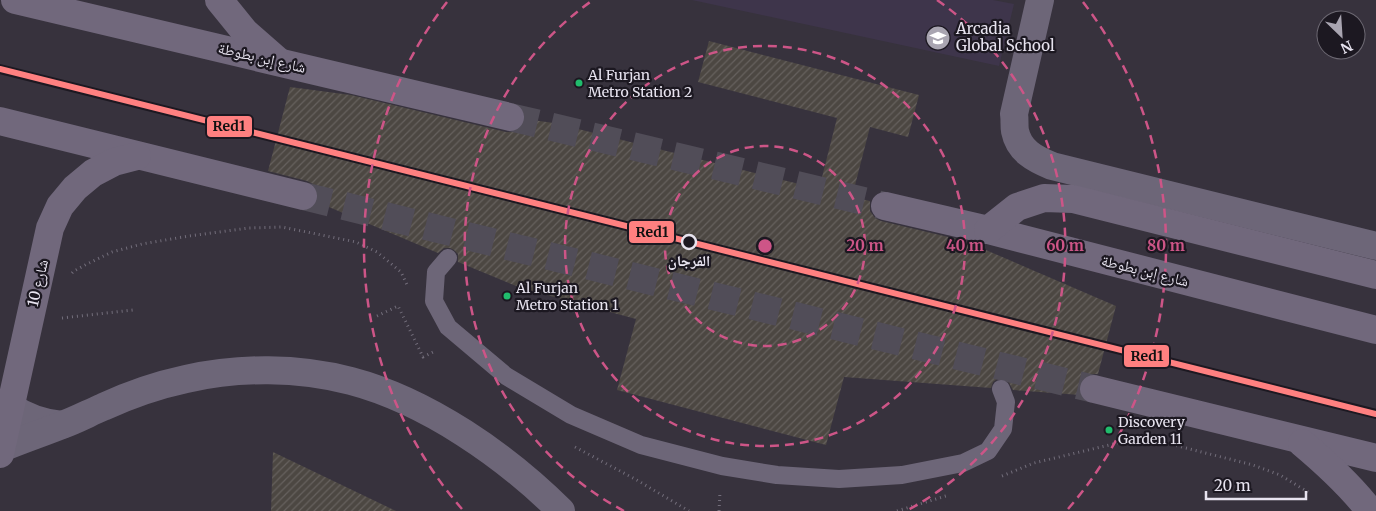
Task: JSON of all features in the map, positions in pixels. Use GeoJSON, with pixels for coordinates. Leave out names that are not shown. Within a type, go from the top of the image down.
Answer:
{"type":"FeatureCollection","features":[{"type":"Feature","properties":{"kind":"main road","name":"شارع إبن بطوطة"},"geometry":{"type":"LineString","coordinates":[[14,0],[510,117]]}},
{"type":"Feature","properties":{"kind":"main road"},"geometry":{"type":"LineString","coordinates":[[219,0],[245,32],[280,63]]}},
{"type":"Feature","properties":{"kind":"main road"},"geometry":{"type":"LineString","coordinates":[[0,121],[303,196]]}},
{"type":"Feature","properties":{"kind":"main road","name":"شارع 10"},"geometry":{"type":"LineString","coordinates":[[1,451],[50,228],[60,206],[75,188],[93,173],[114,162],[137,156]]}},
{"type":"Feature","properties":{"kind":"main road"},"geometry":{"type":"LineString","coordinates":[[988,230],[1017,207],[1044,198],[1073,199],[1376,275]]}},
{"type":"Feature","properties":{"kind":"main road","name":"شارع إبن بطوطة"},"geometry":{"type":"LineString","coordinates":[[885,206],[988,230],[1376,330]]}},
{"type":"Feature","properties":{"kind":"main road"},"geometry":{"type":"LineString","coordinates":[[1094,389],[1376,458]]}},
{"type":"Feature","properties":{"kind":"main road"},"geometry":{"type":"LineString","coordinates":[[1297,439],[1330,466],[1370,511]]}},
{"type":"Feature","properties":{"kind":"street"},"geometry":{"type":"LineString","coordinates":[[1040,0],[1014,114],[1015,132],[1023,148],[1036,160],[1052,166],[1376,246]]}},
{"type":"Feature","properties":{"kind":"street"},"geometry":{"type":"LineString","coordinates":[[1,451],[104,406],[146,390],[186,379],[226,372],[268,370],[310,373],[350,381],[390,394],[444,420],[494,453],[540,490],[561,511]]}},
{"type":"Feature","properties":{"kind":"street"},"geometry":{"type":"LineString","coordinates":[[11,407],[35,420],[48,424],[62,425]]}},
{"type":"Feature","properties":{"kind":"lane"},"geometry":{"type":"LineString","coordinates":[[448,258],[436,272],[434,301],[448,327],[506,376],[571,415],[641,445],[722,466],[777,475],[839,479],[902,475],[963,463],[988,451],[1003,429],[1006,402],[1001,389]]}},
{"type":"Feature","properties":{"kind":"path"},"geometry":{"type":"LineString","coordinates":[[70,276],[74,271],[112,252],[142,244],[249,228],[282,227],[356,242],[377,252],[400,272],[410,290]]}},
{"type":"Feature","properties":{"kind":"path"},"geometry":{"type":"LineString","coordinates":[[377,316],[398,306],[423,356],[460,338]]}},
{"type":"Feature","properties":{"kind":"path"},"geometry":{"type":"LineString","coordinates":[[30,318],[45,319],[134,310]]}},
{"type":"Feature","properties":{"kind":"path"},"geometry":{"type":"LineString","coordinates":[[1001,476],[1034,463],[1130,440],[1162,442],[1253,465],[1280,475],[1310,494]]}},
{"type":"Feature","properties":{"kind":"path"},"geometry":{"type":"LineString","coordinates":[[569,445],[635,479],[689,511]]}},
{"type":"Feature","properties":{"kind":"path"},"geometry":{"type":"LineString","coordinates":[[897,511],[950,494]]}},
{"type":"Feature","properties":{"kind":"shaded area","name":"Arcadia Global School"},"geometry":{"type":"Polygon","coordinates":[[[692,0],[993,0],[1014,4],[999,66],[692,0]]]}},
{"type":"Feature","properties":{"kind":"building"},"geometry":{"type":"Polygon","coordinates":[[[709,41],[919,95],[908,137],[870,127],[852,197],[870,201],[870,211],[875,218],[881,221],[965,241],[1116,306],[1098,374],[1089,374],[1082,379],[1079,386],[1080,395],[1013,390],[1008,381],[1002,378],[993,382],[991,388],[844,377],[826,445],[617,390],[636,319],[521,288],[458,262],[458,254],[450,248],[444,248],[438,253],[317,202],[318,191],[313,184],[268,171],[290,87],[351,95],[506,132],[514,132],[521,128],[525,119],[554,123],[819,189],[837,118],[698,82],[709,41]]]}},
{"type":"Feature","properties":{"kind":"building"},"geometry":{"type":"Polygon","coordinates":[[[273,452],[396,511],[271,511],[273,452]]]}},
{"type":"Feature","properties":{"kind":"tunnel"},"geometry":{"type":"LineString","coordinates":[[510,117],[885,206]]}},
{"type":"Feature","properties":{"kind":"tunnel"},"geometry":{"type":"LineString","coordinates":[[303,196],[1094,389]]}},
{"type":"Feature","properties":{"kind":"transit line","name":"Red1"},"geometry":{"type":"LineString","coordinates":[[0,69],[1376,414]]}},
{"type":"Feature","properties":{"kind":"place","name":"Arcadia Global School"},"geometry":{"type":"Point","coordinates":[938,38]}},
{"type":"Feature","properties":{"kind":"place","name":"Al Furjan Metro Station 2"},"geometry":{"type":"Point","coordinates":[579,83]}},
{"type":"Feature","properties":{"kind":"place","name":"الفرجان"},"geometry":{"type":"Point","coordinates":[689,242]}},
{"type":"Feature","properties":{"kind":"place","name":"Al Furjan Metro Station 1"},"geometry":{"type":"Point","coordinates":[507,296]}},
{"type":"Feature","properties":{"kind":"place","name":"Discovery Garden 11"},"geometry":{"type":"Point","coordinates":[1109,430]}}]}
